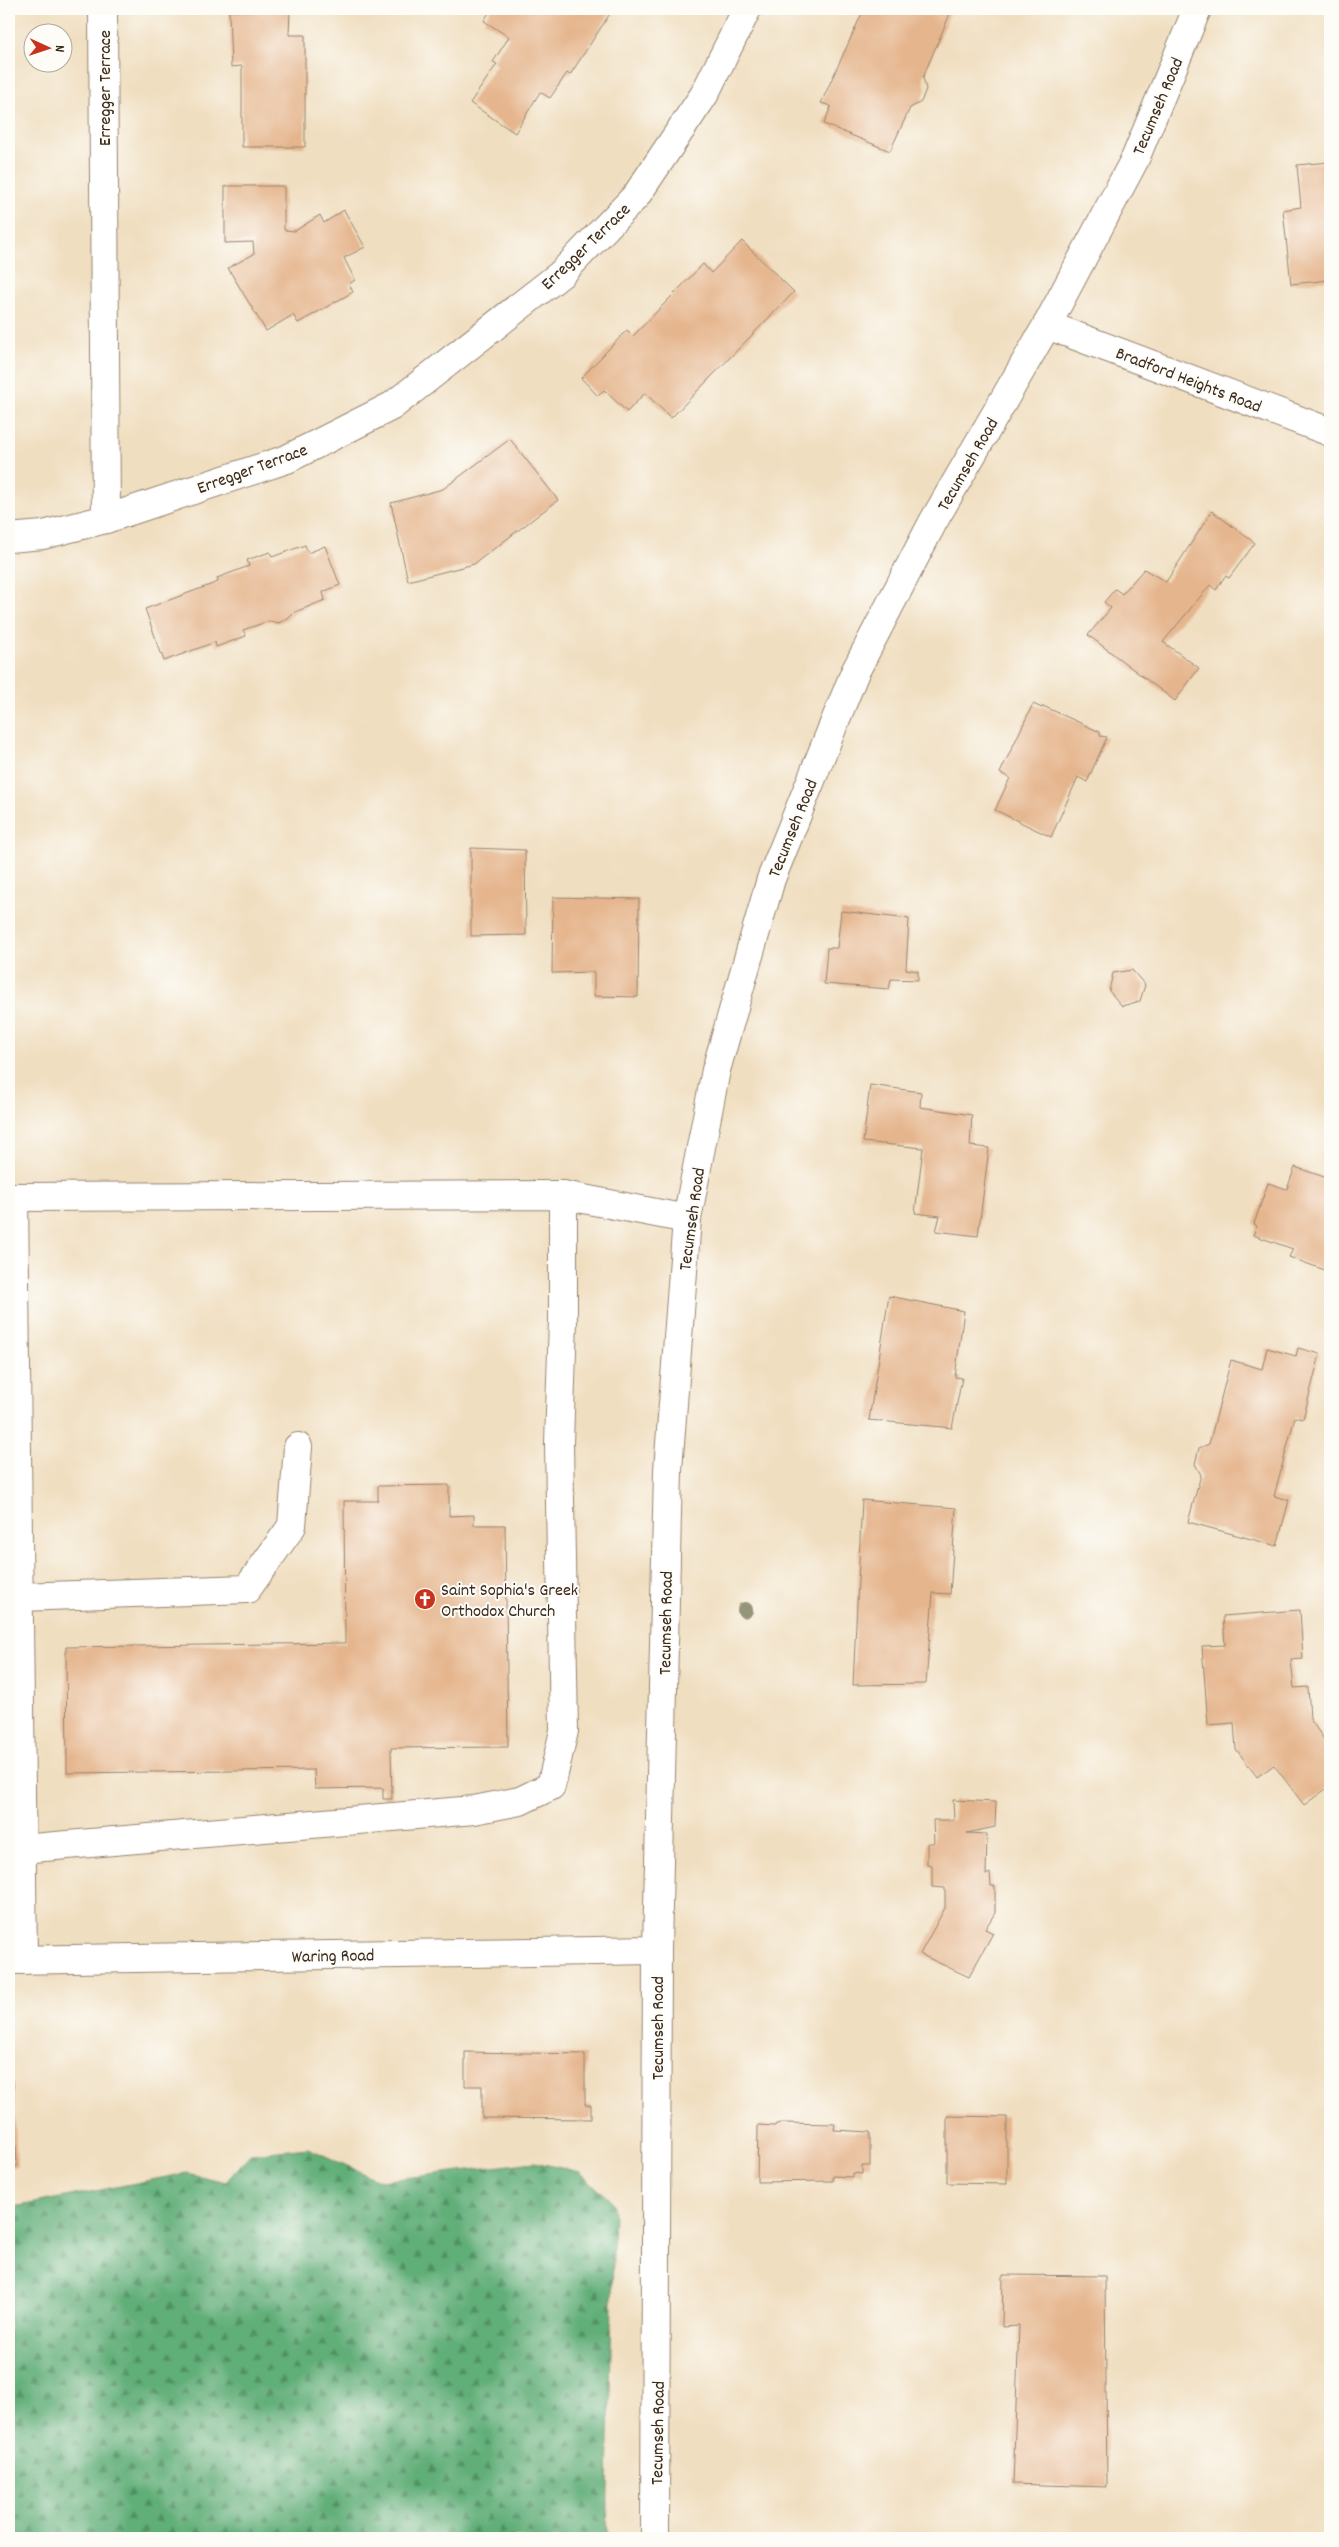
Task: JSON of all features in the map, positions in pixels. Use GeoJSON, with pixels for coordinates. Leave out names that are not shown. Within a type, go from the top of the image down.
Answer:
{"type":"FeatureCollection","features":[{"type":"Feature","properties":{"kind":"street","name":"Erregger Terrace"},"geometry":{"type":"LineString","coordinates":[[103,9],[106,519],[287,459],[392,406],[561,274],[636,196],[704,95],[747,9]]}},
{"type":"Feature","properties":{"kind":"street","name":"Tecumseh Road"},"geometry":{"type":"LineString","coordinates":[[655,2538],[657,1950],[668,1470],[688,1219],[716,1070],[779,861],[856,672],[933,522],[1047,325],[1135,159],[1197,9]]}},
{"type":"Feature","properties":{"kind":"street","name":"Bradford Heights Road"},"geometry":{"type":"LineString","coordinates":[[1047,325],[1330,432]]}},
{"type":"Feature","properties":{"kind":"street"},"geometry":{"type":"LineString","coordinates":[[9,538],[43,535],[106,519]]}},
{"type":"Feature","properties":{"kind":"street"},"geometry":{"type":"LineString","coordinates":[[16,1960],[21,1849],[14,1197],[563,1195],[688,1219]]}},
{"type":"Feature","properties":{"kind":"street"},"geometry":{"type":"LineString","coordinates":[[21,1849],[474,1810],[520,1801],[551,1786],[564,1731],[559,1443],[563,1320],[563,1195]]}},
{"type":"Feature","properties":{"kind":"street"},"geometry":{"type":"LineString","coordinates":[[19,1597],[247,1590],[292,1526],[298,1447]]}},
{"type":"Feature","properties":{"kind":"street","name":"Waring Road"},"geometry":{"type":"LineString","coordinates":[[16,1960],[657,1950]]}},
{"type":"Feature","properties":{"kind":"green space"},"geometry":{"type":"Polygon","coordinates":[[[308,2148],[380,2181],[534,2162],[580,2172],[614,2204],[607,2538],[9,2538],[9,2208],[187,2173],[226,2182],[250,2154],[308,2148]]]}},
{"type":"Feature","properties":{"kind":"building"},"geometry":{"type":"Polygon","coordinates":[[[491,9],[613,9],[570,75],[567,73],[550,98],[540,92],[515,133],[470,103],[497,64],[493,62],[509,37],[484,21],[491,9]]]}},
{"type":"Feature","properties":{"kind":"building"},"geometry":{"type":"Polygon","coordinates":[[[864,9],[952,9],[923,77],[926,89],[921,102],[910,108],[890,151],[824,124],[831,106],[821,103],[864,9]]]}},
{"type":"Feature","properties":{"kind":"building"},"geometry":{"type":"Polygon","coordinates":[[[290,10],[289,35],[305,35],[305,147],[242,147],[242,66],[231,67],[229,11],[290,10]]]}},
{"type":"Feature","properties":{"kind":"building"},"geometry":{"type":"Polygon","coordinates":[[[1330,162],[1330,280],[1291,284],[1283,210],[1301,207],[1297,165],[1330,162]]]}},
{"type":"Feature","properties":{"kind":"building"},"geometry":{"type":"Polygon","coordinates":[[[225,186],[284,186],[284,230],[295,231],[320,215],[324,223],[344,210],[365,247],[344,258],[355,280],[349,284],[353,292],[298,323],[293,315],[266,331],[228,268],[254,254],[253,242],[225,243],[225,186]]]}},
{"type":"Feature","properties":{"kind":"building"},"geometry":{"type":"Polygon","coordinates":[[[742,241],[794,292],[671,418],[645,393],[627,412],[604,390],[598,396],[581,378],[627,330],[633,336],[703,264],[711,273],[742,241]]]}},
{"type":"Feature","properties":{"kind":"building"},"geometry":{"type":"Polygon","coordinates":[[[510,439],[558,500],[474,564],[408,581],[391,503],[443,489],[510,439]]]}},
{"type":"Feature","properties":{"kind":"building"},"geometry":{"type":"Polygon","coordinates":[[[1212,511],[1255,543],[1229,578],[1225,576],[1216,590],[1210,585],[1163,642],[1199,668],[1175,701],[1088,635],[1111,608],[1104,602],[1115,589],[1122,594],[1144,569],[1166,582],[1212,511]]]}},
{"type":"Feature","properties":{"kind":"building"},"geometry":{"type":"Polygon","coordinates":[[[305,545],[308,553],[325,546],[340,585],[323,592],[325,600],[295,612],[288,619],[278,623],[269,621],[243,630],[246,636],[216,647],[215,642],[164,661],[145,609],[218,582],[217,578],[249,566],[247,560],[270,552],[272,557],[305,545]]]}},
{"type":"Feature","properties":{"kind":"building"},"geometry":{"type":"Polygon","coordinates":[[[1033,704],[1042,708],[1043,706],[1100,732],[1100,736],[1107,737],[1087,782],[1078,777],[1051,837],[995,810],[1010,778],[1000,773],[1033,704]]]}},
{"type":"Feature","properties":{"kind":"building"},"geometry":{"type":"Polygon","coordinates":[[[471,848],[525,850],[526,935],[471,936],[471,848]]]}},
{"type":"Feature","properties":{"kind":"building"},"geometry":{"type":"Polygon","coordinates":[[[553,897],[639,899],[638,997],[594,996],[594,972],[552,973],[553,897]]]}},
{"type":"Feature","properties":{"kind":"building"},"geometry":{"type":"Polygon","coordinates":[[[841,911],[909,919],[906,969],[918,971],[918,980],[891,979],[889,989],[824,984],[827,948],[837,948],[841,911]]]}},
{"type":"Feature","properties":{"kind":"building"},"geometry":{"type":"Polygon","coordinates":[[[1132,970],[1145,985],[1140,1001],[1122,1006],[1109,991],[1113,973],[1132,970]]]}},
{"type":"Feature","properties":{"kind":"building"},"geometry":{"type":"Polygon","coordinates":[[[870,1085],[921,1092],[920,1107],[972,1115],[970,1146],[989,1148],[978,1236],[936,1231],[940,1216],[915,1213],[923,1148],[863,1142],[870,1085]]]}},
{"type":"Feature","properties":{"kind":"building"},"geometry":{"type":"Polygon","coordinates":[[[1295,1167],[1330,1179],[1330,1272],[1289,1257],[1293,1249],[1253,1235],[1257,1226],[1254,1224],[1268,1183],[1287,1189],[1295,1167]]]}},
{"type":"Feature","properties":{"kind":"building"},"geometry":{"type":"Polygon","coordinates":[[[889,1296],[964,1311],[955,1377],[962,1378],[952,1428],[869,1420],[889,1296]]]}},
{"type":"Feature","properties":{"kind":"building"},"geometry":{"type":"Polygon","coordinates":[[[1267,1348],[1296,1356],[1298,1348],[1320,1354],[1303,1419],[1295,1417],[1274,1496],[1289,1500],[1277,1546],[1188,1522],[1201,1475],[1195,1464],[1199,1448],[1209,1444],[1231,1360],[1262,1369],[1267,1348]]]}},
{"type":"Feature","properties":{"kind":"building","name":"Saint Sophia's Greek Orthodox Church"},"geometry":{"type":"Polygon","coordinates":[[[449,1485],[449,1516],[474,1515],[474,1525],[505,1525],[508,1747],[391,1748],[392,1799],[383,1799],[383,1788],[315,1789],[314,1770],[67,1773],[66,1647],[345,1643],[344,1501],[378,1501],[378,1486],[449,1485]]]}},
{"type":"Feature","properties":{"kind":"building"},"geometry":{"type":"Polygon","coordinates":[[[862,1500],[956,1508],[950,1594],[933,1593],[926,1684],[853,1685],[862,1500]]]}},
{"type":"Feature","properties":{"kind":"building"},"geometry":{"type":"Polygon","coordinates":[[[1300,1610],[1303,1659],[1291,1660],[1294,1688],[1308,1687],[1310,1719],[1330,1748],[1330,1786],[1304,1805],[1274,1765],[1257,1777],[1236,1749],[1234,1723],[1208,1725],[1202,1646],[1225,1645],[1223,1616],[1300,1610]]]}},
{"type":"Feature","properties":{"kind":"building"},"geometry":{"type":"Polygon","coordinates":[[[953,1800],[996,1802],[995,1827],[967,1833],[987,1834],[986,1875],[990,1873],[991,1886],[995,1886],[995,1913],[985,1929],[993,1933],[969,1977],[920,1954],[945,1908],[945,1888],[932,1887],[932,1865],[927,1864],[927,1843],[934,1843],[933,1820],[954,1820],[953,1800]]]}},
{"type":"Feature","properties":{"kind":"building"},"geometry":{"type":"Polygon","coordinates":[[[465,2052],[585,2054],[585,2105],[591,2105],[591,2119],[482,2118],[482,2086],[465,2086],[465,2052]]]}},
{"type":"Feature","properties":{"kind":"building"},"geometry":{"type":"Polygon","coordinates":[[[13,2081],[17,2167],[9,2167],[9,2082],[13,2081]]]}},
{"type":"Feature","properties":{"kind":"building"},"geometry":{"type":"Polygon","coordinates":[[[947,2116],[1007,2117],[1007,2184],[947,2183],[947,2116]]]}},
{"type":"Feature","properties":{"kind":"building"},"geometry":{"type":"Polygon","coordinates":[[[782,2123],[835,2124],[834,2130],[870,2132],[870,2166],[862,2166],[862,2174],[852,2173],[852,2177],[833,2176],[833,2181],[757,2182],[758,2125],[775,2126],[782,2123]]]}},
{"type":"Feature","properties":{"kind":"building"},"geometry":{"type":"Polygon","coordinates":[[[1003,2275],[1105,2276],[1107,2487],[1013,2484],[1019,2326],[1002,2327],[1003,2275]]]}},
{"type":"Feature","properties":{"kind":"place","name":"Saint Sophia's Greek Orthodox Church"},"geometry":{"type":"Point","coordinates":[425,1599]}}]}
